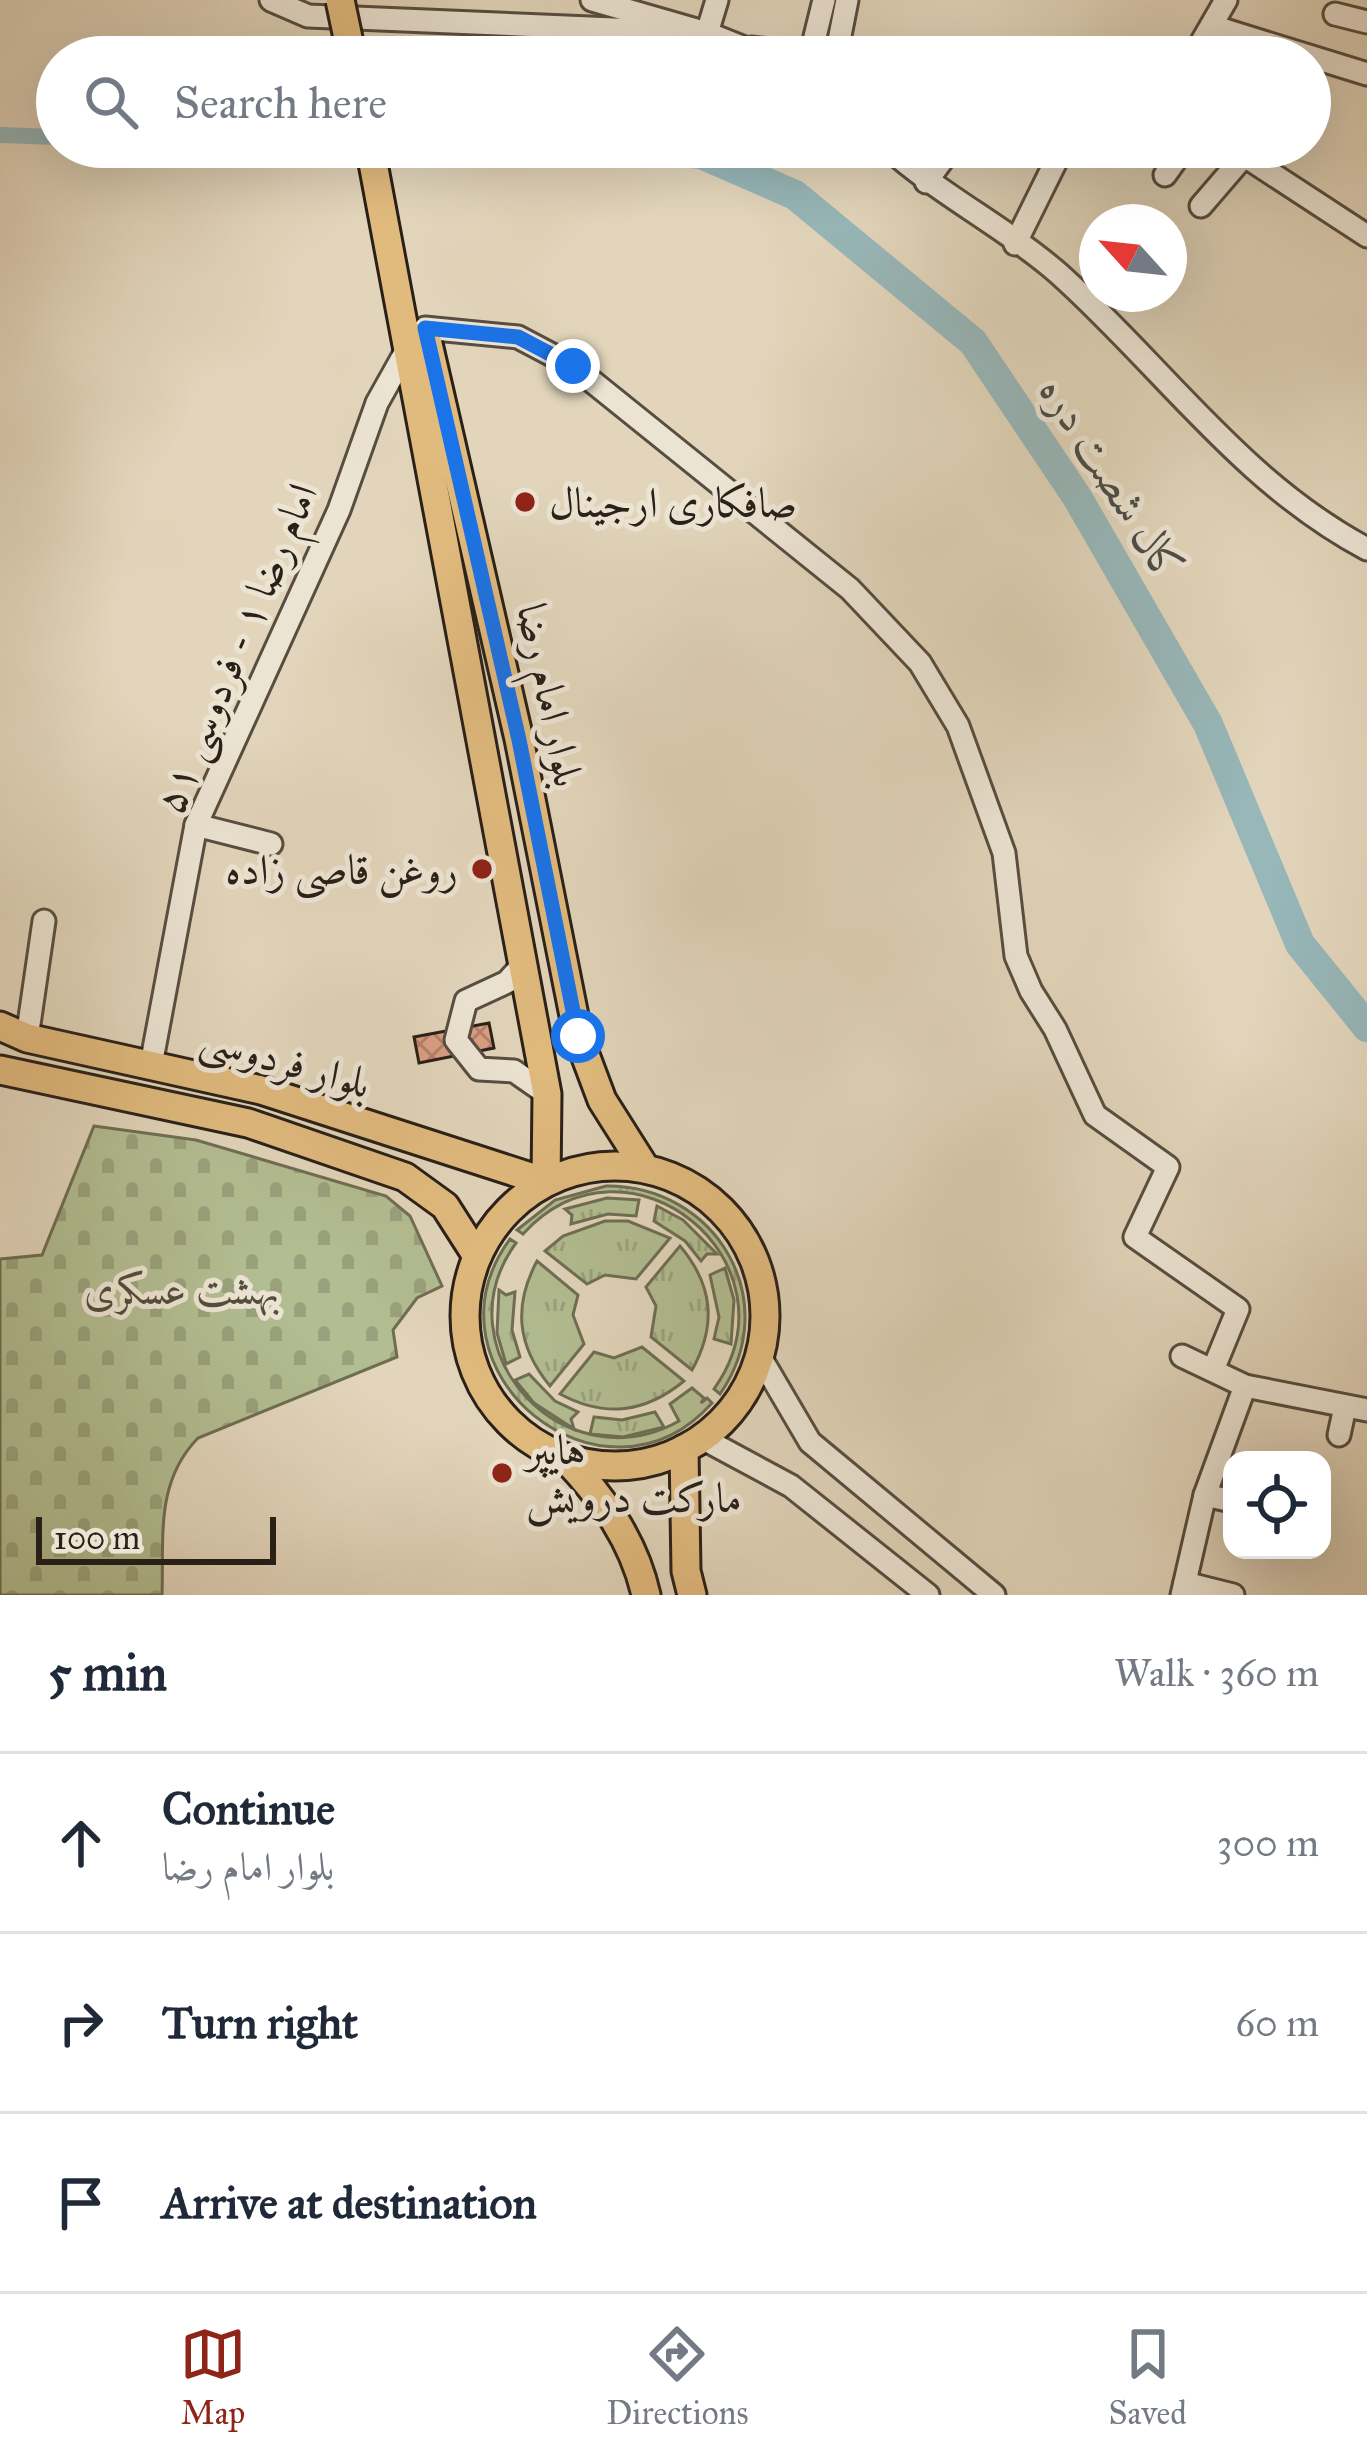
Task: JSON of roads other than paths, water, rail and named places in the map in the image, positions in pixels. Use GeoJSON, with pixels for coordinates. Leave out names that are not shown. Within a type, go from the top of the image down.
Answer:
{"type":"FeatureCollection","features":[{"type":"Feature","properties":{"kind":"main road"},"geometry":{"type":"LineString","coordinates":[[340,0],[348,36]]}},
{"type":"Feature","properties":{"kind":"main road"},"geometry":{"type":"LineString","coordinates":[[354,0],[361,36]]}},
{"type":"Feature","properties":{"kind":"main road"},"geometry":{"type":"LineString","coordinates":[[376,168],[394,232]]}},
{"type":"Feature","properties":{"kind":"main road"},"geometry":{"type":"LineString","coordinates":[[386,168],[394,232]]}},
{"type":"Feature","properties":{"kind":"main road","name":"بلوار امام رضا"},"geometry":{"type":"LineString","coordinates":[[394,232],[519,740],[578,1036],[602,1100],[645,1168]]}},
{"type":"Feature","properties":{"kind":"main road","name":"بلوار امام رضا"},"geometry":{"type":"LineString","coordinates":[[417,336],[548,1094],[546,1182]]}},
{"type":"Feature","properties":{"kind":"main road"},"geometry":{"type":"LineString","coordinates":[[485,746],[519,740]]}},
{"type":"Feature","properties":{"kind":"main road","name":"بلوار فردوسی"},"geometry":{"type":"LineString","coordinates":[[0,1026],[27,1038],[261,1090],[546,1182]]}},
{"type":"Feature","properties":{"kind":"main road","name":"بلوار فردوسی"},"geometry":{"type":"LineString","coordinates":[[0,1070],[248,1123],[405,1177],[445,1206],[477,1256]]}},
{"type":"Feature","properties":{"kind":"main road"},"geometry":{"type":"LineString","coordinates":[[565,1458],[626,1466],[693,1443],[743,1393],[760,1355],[764,1294],[743,1237],[701,1192],[645,1168],[604,1166],[546,1182],[512,1206],[477,1256],[465,1316],[477,1376],[513,1426],[565,1458],[590,1484],[637,1556],[646,1595]]}},
{"type":"Feature","properties":{"kind":"main road"},"geometry":{"type":"LineString","coordinates":[[692,1595],[693,1443]]}},
{"type":"Feature","properties":{"kind":"street"},"geometry":{"type":"LineString","coordinates":[[272,0],[308,16],[707,33]]}},
{"type":"Feature","properties":{"kind":"street"},"geometry":{"type":"LineString","coordinates":[[592,0],[715,36]]}},
{"type":"Feature","properties":{"kind":"street"},"geometry":{"type":"LineString","coordinates":[[707,33],[717,0]]}},
{"type":"Feature","properties":{"kind":"street"},"geometry":{"type":"LineString","coordinates":[[815,36],[824,0]]}},
{"type":"Feature","properties":{"kind":"street"},"geometry":{"type":"LineString","coordinates":[[840,36],[847,0]]}},
{"type":"Feature","properties":{"kind":"street"},"geometry":{"type":"LineString","coordinates":[[1208,36],[1226,0]]}},
{"type":"Feature","properties":{"kind":"street"},"geometry":{"type":"LineString","coordinates":[[1335,14],[1367,22]]}},
{"type":"Feature","properties":{"kind":"street"},"geometry":{"type":"LineString","coordinates":[[1215,27],[1244,36]]}},
{"type":"Feature","properties":{"kind":"street"},"geometry":{"type":"LineString","coordinates":[[1331,63],[1367,74]]}},
{"type":"Feature","properties":{"kind":"street"},"geometry":{"type":"LineString","coordinates":[[910,168],[1056,271],[1243,462],[1328,528],[1367,548]]}},
{"type":"Feature","properties":{"kind":"street"},"geometry":{"type":"LineString","coordinates":[[926,182],[936,168]]}},
{"type":"Feature","properties":{"kind":"street"},"geometry":{"type":"LineString","coordinates":[[1015,244],[1053,168]]}},
{"type":"Feature","properties":{"kind":"street"},"geometry":{"type":"LineString","coordinates":[[1166,175],[1171,168]]}},
{"type":"Feature","properties":{"kind":"street"},"geometry":{"type":"LineString","coordinates":[[1201,206],[1226,168]]}},
{"type":"Feature","properties":{"kind":"street"},"geometry":{"type":"LineString","coordinates":[[1262,168],[1367,236]]}},
{"type":"Feature","properties":{"kind":"street"},"geometry":{"type":"LineString","coordinates":[[417,336],[518,337],[573,366],[850,589],[920,663],[958,726],[1004,854],[1016,956],[1030,991],[1055,1029],[1095,1115],[1168,1167],[1135,1237],[1238,1309],[1213,1370]]}},
{"type":"Feature","properties":{"kind":"street","name":"امام رضا ۱ - فردوسی ۵۱"},"geometry":{"type":"LineString","coordinates":[[151,1065],[196,825],[339,509],[377,403],[417,336]]}},
{"type":"Feature","properties":{"kind":"street"},"geometry":{"type":"LineString","coordinates":[[196,825],[271,844]]}},
{"type":"Feature","properties":{"kind":"street"},"geometry":{"type":"LineString","coordinates":[[27,1038],[44,921]]}},
{"type":"Feature","properties":{"kind":"street"},"geometry":{"type":"LineString","coordinates":[[524,964],[507,982],[466,1001],[456,1040],[479,1070],[514,1071],[548,1094]]}},
{"type":"Feature","properties":{"kind":"street"},"geometry":{"type":"LineString","coordinates":[[760,1355],[810,1442],[994,1595]]}},
{"type":"Feature","properties":{"kind":"street"},"geometry":{"type":"LineString","coordinates":[[1182,1356],[1245,1386],[1356,1408],[1339,1435]]}},
{"type":"Feature","properties":{"kind":"street"},"geometry":{"type":"LineString","coordinates":[[1233,1595],[1184,1589],[1205,1496],[1245,1386]]}},
{"type":"Feature","properties":{"kind":"street"},"geometry":{"type":"LineString","coordinates":[[693,1443],[791,1486],[928,1595]]}},
{"type":"Feature","properties":{"kind":"street"},"geometry":{"type":"LineString","coordinates":[[1205,1496],[1223,1499]]}},
{"type":"Feature","properties":{"kind":"waterway","name":"کال شصت دره"},"geometry":{"type":"LineString","coordinates":[[0,135],[36,136]]}},
{"type":"Feature","properties":{"kind":"waterway","name":"کال شصت دره"},"geometry":{"type":"LineString","coordinates":[[733,168],[795,195],[973,342],[1077,497],[1208,724],[1300,944],[1367,1027]]}},
{"type":"Feature","properties":{"kind":"place","name":"صافکاری ارجینال"},"geometry":{"type":"Point","coordinates":[525,502]}},
{"type":"Feature","properties":{"kind":"place","name":"روغن قاصی زاده"},"geometry":{"type":"Point","coordinates":[482,869]}},
{"type":"Feature","properties":{"kind":"place","name":"هایپر مارکت درویش"},"geometry":{"type":"Point","coordinates":[502,1473]}},
{"type":"Feature","properties":{"kind":"park label","name":"بهشت عسکری"},"geometry":{"type":"Point","coordinates":[182,1289]}}]}
